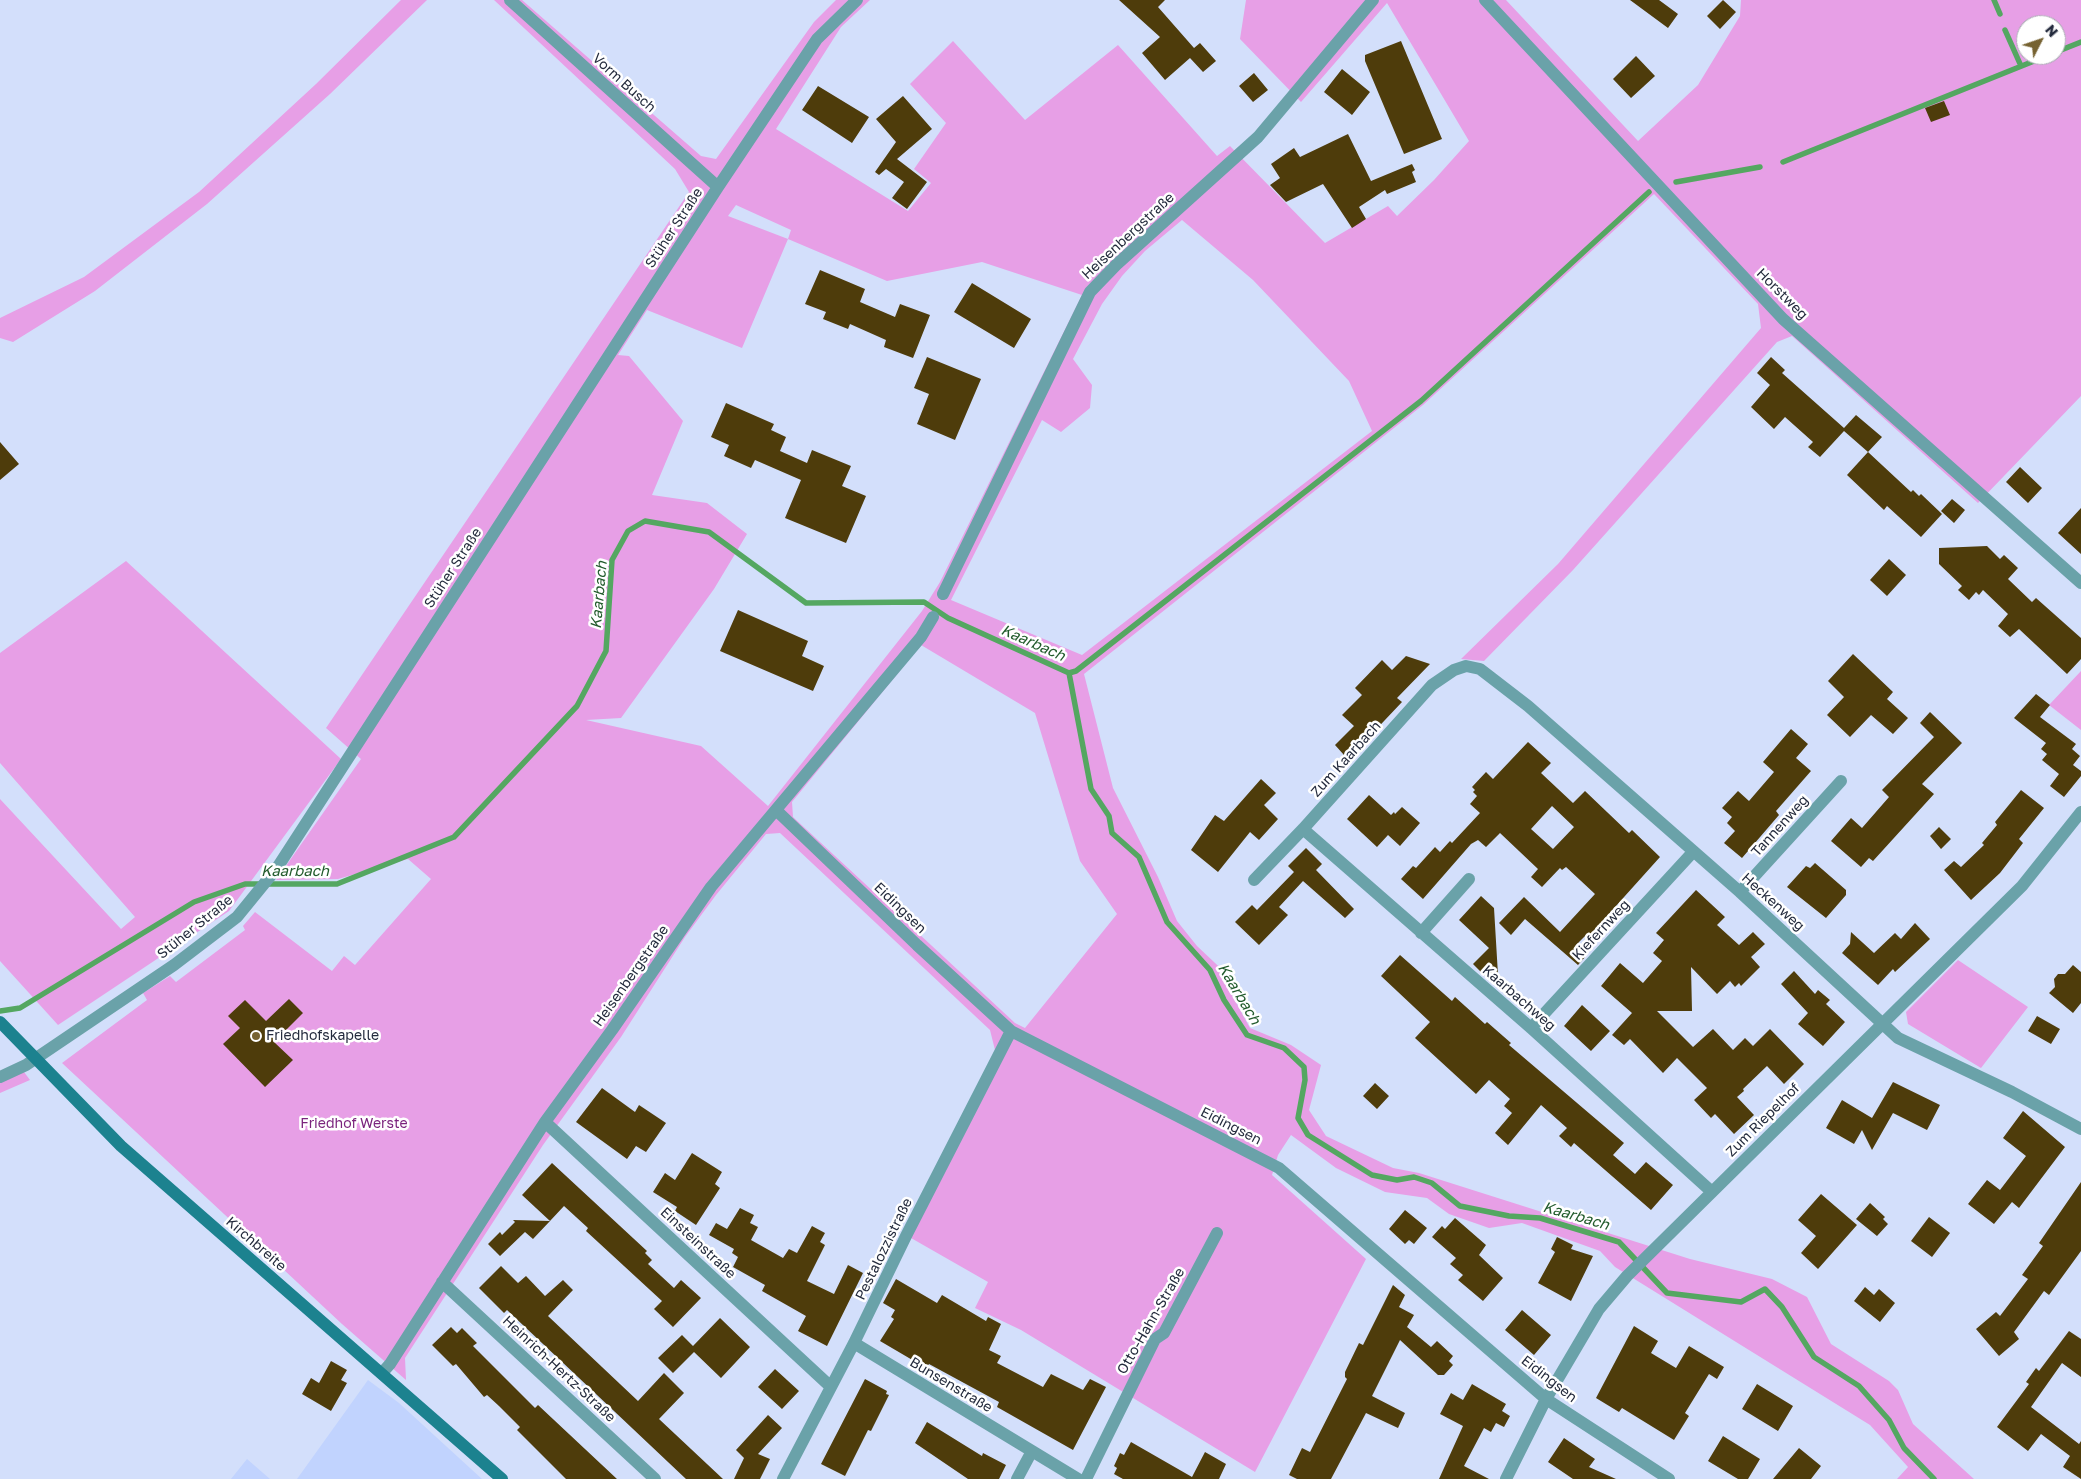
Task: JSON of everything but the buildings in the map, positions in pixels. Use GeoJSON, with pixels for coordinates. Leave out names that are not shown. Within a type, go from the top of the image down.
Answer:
{"type":"FeatureCollection","features":[{"type":"Feature","properties":{"kind":"street","name":"Vorm Busch"},"geometry":{"type":"LineString","coordinates":[[510,0],[718,187]]}},
{"type":"Feature","properties":{"kind":"street","name":"Stüher Straße"},"geometry":{"type":"LineString","coordinates":[[0,1077],[36,1059],[174,966],[237,917],[277,868],[718,187],[817,40],[857,0]]}},
{"type":"Feature","properties":{"kind":"street","name":"Heisenbergstraße"},"geometry":{"type":"LineString","coordinates":[[943,594],[1090,292],[1116,265],[1258,137],[1373,0]]}},
{"type":"Feature","properties":{"kind":"street","name":"Horstweg"},"geometry":{"type":"LineString","coordinates":[[1485,0],[1783,318],[2081,583]]}},
{"type":"Feature","properties":{"kind":"street","name":"Heisenbergstraße"},"geometry":{"type":"LineString","coordinates":[[382,1373],[390,1364],[545,1122],[612,1030],[711,887],[922,637],[933,617]]}},
{"type":"Feature","properties":{"kind":"street","name":"Zum Kaarbach"},"geometry":{"type":"LineString","coordinates":[[1254,880],[1303,829],[1432,685],[1446,674],[1466,666]]}},
{"type":"Feature","properties":{"kind":"street","name":"Heckenweg"},"geometry":{"type":"LineString","coordinates":[[1466,666],[1480,669],[1491,675],[1740,892],[1883,1022],[1898,1038],[2012,1092],[2081,1129]]}},
{"type":"Feature","properties":{"kind":"street","name":"Tannenweg"},"geometry":{"type":"LineString","coordinates":[[1740,892],[1841,781]]}},
{"type":"Feature","properties":{"kind":"street","name":"Eidingsen"},"geometry":{"type":"LineString","coordinates":[[777,811],[917,945],[1011,1031],[1279,1168],[1546,1400],[1669,1479]]}},
{"type":"Feature","properties":{"kind":"street","name":"Zum Riepelhof"},"geometry":{"type":"LineString","coordinates":[[1506,1479],[1546,1400],[1599,1309],[1628,1276],[1712,1192],[2022,886],[2080,816]]}},
{"type":"Feature","properties":{"kind":"street","name":"Kaarbachweg"},"geometry":{"type":"LineString","coordinates":[[1303,829],[1531,1028],[1712,1192]]}},
{"type":"Feature","properties":{"kind":"street","name":"Kiefernweg"},"geometry":{"type":"LineString","coordinates":[[1531,1028],[1693,852]]}},
{"type":"Feature","properties":{"kind":"street"},"geometry":{"type":"LineString","coordinates":[[1421,933],[1469,879]]}},
{"type":"Feature","properties":{"kind":"street","name":"Kirchbreite"},"geometry":{"type":"LineString","coordinates":[[4,1026],[120,1146],[502,1479]]}},
{"type":"Feature","properties":{"kind":"street","name":"Pestalozzistraße"},"geometry":{"type":"LineString","coordinates":[[783,1479],[854,1343],[906,1236],[1011,1031]]}},
{"type":"Feature","properties":{"kind":"street","name":"Einsteinstraße"},"geometry":{"type":"LineString","coordinates":[[545,1122],[831,1386]]}},
{"type":"Feature","properties":{"kind":"street","name":"Otto-Hahn-Straße"},"geometry":{"type":"LineString","coordinates":[[1086,1479],[1155,1339],[1164,1333],[1217,1233]]}},
{"type":"Feature","properties":{"kind":"street","name":"Heinrich-Hertz-Straße"},"geometry":{"type":"LineString","coordinates":[[442,1282],[655,1479]]}},
{"type":"Feature","properties":{"kind":"street","name":"Bunsenstraße"},"geometry":{"type":"LineString","coordinates":[[854,1343],[1078,1479]]}},
{"type":"Feature","properties":{"kind":"street"},"geometry":{"type":"LineString","coordinates":[[1017,1479],[1032,1451]]}},
{"type":"Feature","properties":{"kind":"shaded area"},"geometry":{"type":"Polygon","coordinates":[[[368,1380],[399,1403],[482,1479],[297,1479],[368,1380]]]}},
{"type":"Feature","properties":{"kind":"shaded area"},"geometry":{"type":"Polygon","coordinates":[[[247,1459],[270,1479],[231,1479],[247,1459]]]}},
{"type":"Feature","properties":{"kind":"green space"},"geometry":{"type":"Polygon","coordinates":[[[401,0],[427,0],[330,94],[207,204],[95,291],[13,342],[0,338],[0,318],[84,277],[199,192],[316,84],[401,0]]]}},
{"type":"Feature","properties":{"kind":"green space","name":"Friedhof Werste"},"geometry":{"type":"Polygon","coordinates":[[[494,0],[522,0],[701,156],[716,159],[814,22],[836,0],[870,0],[841,27],[776,129],[908,211],[931,183],[914,169],[946,123],[910,84],[953,41],[1025,120],[1118,45],[1217,156],[1230,146],[1325,243],[1388,206],[1397,216],[1434,180],[1469,141],[1387,3],[1301,102],[1240,39],[1246,0],[1506,0],[1638,141],[1698,85],[1740,16],[1741,0],[2081,0],[2081,396],[1978,503],[1792,336],[1777,342],[1573,570],[1484,661],[1461,659],[1558,564],[1761,328],[1758,304],[1654,194],[1423,405],[1084,674],[1113,788],[1158,877],[1177,921],[1197,946],[1232,979],[1232,995],[1250,1028],[1291,1045],[1321,1065],[1309,1110],[1326,1136],[1393,1168],[1419,1173],[1690,1259],[1772,1279],[1807,1297],[1831,1344],[1889,1381],[1898,1390],[1913,1424],[1974,1479],[1897,1479],[1908,1467],[1870,1425],[1615,1267],[1600,1251],[1522,1223],[1489,1228],[1449,1214],[1427,1198],[1385,1192],[1336,1168],[1291,1135],[1278,1155],[1272,1175],[1366,1259],[1255,1472],[1021,1330],[975,1308],[988,1282],[911,1238],[995,1050],[990,1030],[780,833],[766,834],[716,895],[685,937],[621,1037],[543,1145],[405,1358],[406,1380],[342,1324],[62,1063],[147,1000],[143,993],[170,976],[176,982],[245,930],[243,926],[255,912],[332,971],[344,956],[355,965],[431,879],[408,859],[338,879],[276,880],[361,759],[326,728],[689,192],[675,169],[494,0]],[[736,205],[728,216],[788,239],[791,230],[736,205]],[[1182,220],[1145,251],[1122,276],[1102,304],[1073,359],[1092,385],[1090,408],[1061,432],[1042,420],[951,600],[1082,655],[1372,431],[1349,381],[1253,280],[1182,220]],[[788,239],[742,348],[647,310],[618,355],[629,356],[683,421],[652,495],[707,503],[747,534],[714,589],[621,718],[586,720],[701,746],[768,806],[922,611],[940,582],[1082,295],[982,262],[887,281],[788,239]],[[921,645],[792,802],[793,817],[1015,1023],[1025,1028],[1117,914],[1080,861],[1035,713],[921,645]]]}},
{"type":"Feature","properties":{"kind":"green space"},"geometry":{"type":"Polygon","coordinates":[[[126,561],[341,759],[229,911],[58,1025],[0,961],[0,799],[121,929],[135,917],[0,763],[0,653],[126,561]]]}},
{"type":"Feature","properties":{"kind":"green space"},"geometry":{"type":"Polygon","coordinates":[[[2081,671],[2081,730],[2049,705],[2081,671]]]}},
{"type":"Feature","properties":{"kind":"green space"},"geometry":{"type":"Polygon","coordinates":[[[1958,960],[2028,1007],[1981,1068],[1908,1024],[1906,1012],[1958,960]]]}},
{"type":"Feature","properties":{"kind":"green space"},"geometry":{"type":"Polygon","coordinates":[[[18,1064],[30,1080],[0,1093],[0,1073],[18,1064]]]}},
{"type":"Feature","properties":{"kind":"waterway"},"geometry":{"type":"LineString","coordinates":[[1994,0],[2000,14]]}},
{"type":"Feature","properties":{"kind":"waterway"},"geometry":{"type":"LineString","coordinates":[[2005,30],[2021,66]]}},
{"type":"Feature","properties":{"kind":"waterway"},"geometry":{"type":"LineString","coordinates":[[2066,48],[2081,42]]}},
{"type":"Feature","properties":{"kind":"waterway"},"geometry":{"type":"LineString","coordinates":[[1783,162],[2024,65]]}},
{"type":"Feature","properties":{"kind":"waterway"},"geometry":{"type":"LineString","coordinates":[[1676,182],[1760,167]]}},
{"type":"Feature","properties":{"kind":"waterway"},"geometry":{"type":"LineString","coordinates":[[1069,673],[1076,671],[1421,401],[1649,192]]}},
{"type":"Feature","properties":{"kind":"waterway","name":"Kaarbach"},"geometry":{"type":"LineString","coordinates":[[0,1011],[20,1008],[194,902],[245,884],[337,884],[454,837],[577,706],[606,651],[612,560],[628,531],[645,521],[709,532],[806,603],[924,602],[948,618],[1069,673],[1091,789],[1109,816],[1112,833],[1139,857],[1167,922],[1210,970],[1224,1000],[1247,1035],[1284,1048],[1304,1067],[1305,1080],[1298,1118],[1308,1135],[1372,1175],[1397,1180],[1414,1177],[1432,1183],[1460,1206],[1509,1216],[1540,1218],[1619,1242],[1667,1293],[1741,1302],[1765,1289],[1782,1307],[1814,1357],[1859,1386],[1889,1420],[1904,1448],[1934,1479]]}},
{"type":"Feature","properties":{"kind":"place","name":"Friedhofskapelle"},"geometry":{"type":"Point","coordinates":[256,1036]}}]}
